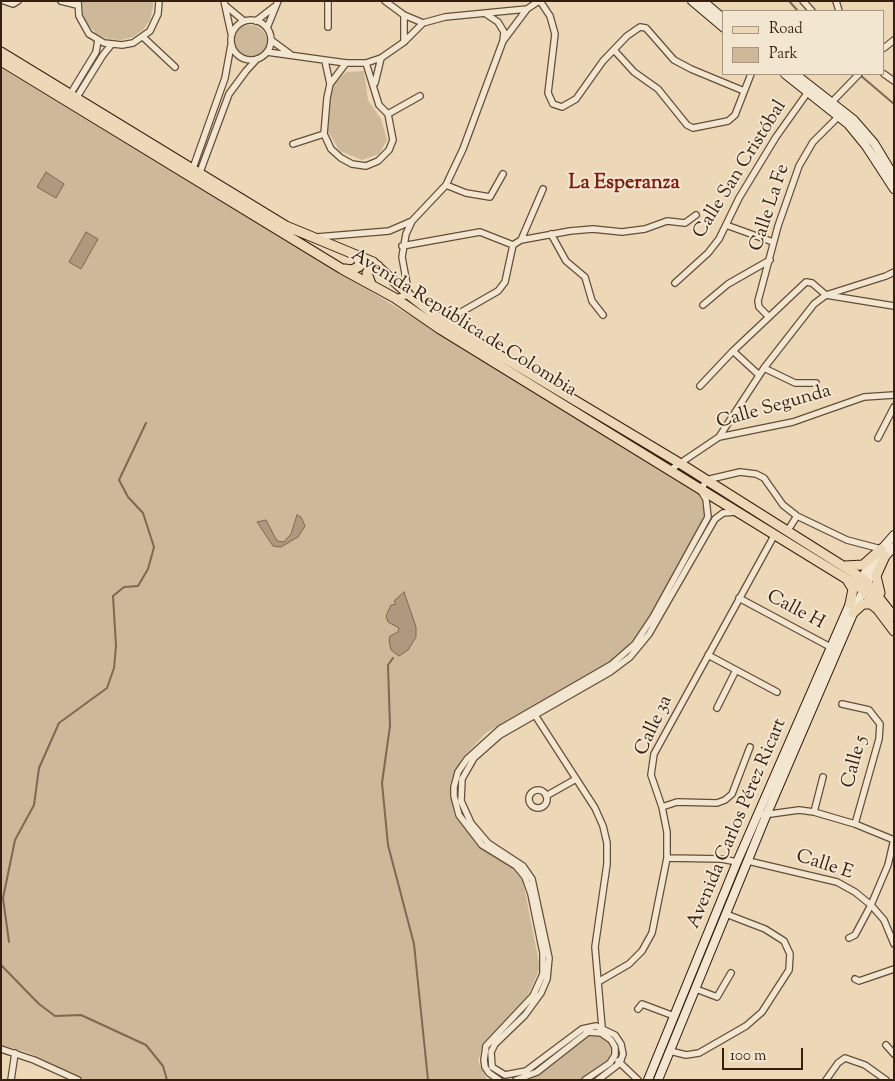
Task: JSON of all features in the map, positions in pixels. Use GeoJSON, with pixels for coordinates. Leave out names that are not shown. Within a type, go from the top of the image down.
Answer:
{"type":"FeatureCollection","features":[{"type":"Feature","properties":{"kind":"main road"},"geometry":{"type":"LineString","coordinates":[[692,1],[722,26]]}},
{"type":"Feature","properties":{"kind":"main road"},"geometry":{"type":"LineString","coordinates":[[703,1],[722,16]]}},
{"type":"Feature","properties":{"kind":"main road","name":"Avenida República de Colombia"},"geometry":{"type":"LineString","coordinates":[[1,52],[286,226],[378,266],[409,295],[444,322],[681,464],[844,566],[863,584],[881,607],[894,630]]}},
{"type":"Feature","properties":{"kind":"main road","name":"Avenida República de Colombia"},"geometry":{"type":"LineString","coordinates":[[1,61],[342,269],[395,298],[440,329],[846,579],[863,584]]}},
{"type":"Feature","properties":{"kind":"main road"},"geometry":{"type":"LineString","coordinates":[[786,75],[808,92],[830,104],[866,146],[894,190]]}},
{"type":"Feature","properties":{"kind":"main road"},"geometry":{"type":"LineString","coordinates":[[796,75],[866,133],[894,176]]}},
{"type":"Feature","properties":{"kind":"main road"},"geometry":{"type":"LineString","coordinates":[[342,269],[357,268],[361,263],[358,256]]}},
{"type":"Feature","properties":{"kind":"main road"},"geometry":{"type":"LineString","coordinates":[[371,284],[367,273],[372,267],[378,266]]}},
{"type":"Feature","properties":{"kind":"main road"},"geometry":{"type":"LineString","coordinates":[[846,579],[853,589],[852,609],[868,604],[881,607],[876,576],[894,535]]}},
{"type":"Feature","properties":{"kind":"main road"},"geometry":{"type":"LineString","coordinates":[[844,566],[863,565],[887,554],[894,547]]}},
{"type":"Feature","properties":{"kind":"main road","name":"Avenida Carlos Pérez Ricart"},"geometry":{"type":"LineString","coordinates":[[648,1080],[737,862],[762,815],[863,584],[887,554]]}},
{"type":"Feature","properties":{"kind":"main road","name":"Avenida República de Colombia"},"geometry":{"type":"LineString","coordinates":[[881,607],[894,617]]}},
{"type":"Feature","properties":{"kind":"main road","name":"Avenida Carlos Pérez Ricart"},"geometry":{"type":"LineString","coordinates":[[658,1080],[748,862],[762,815]]}},
{"type":"Feature","properties":{"kind":"street"},"geometry":{"type":"LineString","coordinates":[[4,1],[13,4],[18,1]]}},
{"type":"Feature","properties":{"kind":"street"},"geometry":{"type":"LineString","coordinates":[[61,1],[78,3],[83,25],[98,40],[111,45],[133,43],[143,37],[155,23],[159,1]]}},
{"type":"Feature","properties":{"kind":"street"},"geometry":{"type":"LineString","coordinates":[[328,1],[328,27]]}},
{"type":"Feature","properties":{"kind":"street"},"geometry":{"type":"LineString","coordinates":[[385,1],[404,15],[423,23]]}},
{"type":"Feature","properties":{"kind":"street"},"geometry":{"type":"LineString","coordinates":[[503,40],[527,9],[540,1],[550,16],[555,34],[548,93],[553,104],[562,107],[576,99],[591,76],[614,50],[640,27],[646,28],[674,60],[744,91]]}},
{"type":"Feature","properties":{"kind":"street"},"geometry":{"type":"LineString","coordinates":[[225,4],[244,21]]}},
{"type":"Feature","properties":{"kind":"street"},"geometry":{"type":"LineString","coordinates":[[197,170],[225,78],[231,45],[231,34],[225,4]]}},
{"type":"Feature","properties":{"kind":"street"},"geometry":{"type":"LineString","coordinates":[[231,34],[238,24],[244,21],[256,20],[276,4]]}},
{"type":"Feature","properties":{"kind":"street"},"geometry":{"type":"LineString","coordinates":[[267,28],[276,4]]}},
{"type":"Feature","properties":{"kind":"street"},"geometry":{"type":"LineString","coordinates":[[267,52],[325,61],[366,63],[381,58],[404,42],[423,23],[445,17],[527,9]]}},
{"type":"Feature","properties":{"kind":"street"},"geometry":{"type":"LineString","coordinates":[[395,298],[409,295],[402,246],[412,221],[446,185],[464,149],[503,40],[504,32],[498,22],[486,14]]}},
{"type":"Feature","properties":{"kind":"street"},"geometry":{"type":"LineString","coordinates":[[404,15],[404,42]]}},
{"type":"Feature","properties":{"kind":"street"},"geometry":{"type":"LineString","coordinates":[[256,20],[267,28],[271,40],[291,56]]}},
{"type":"Feature","properties":{"kind":"street"},"geometry":{"type":"LineString","coordinates":[[143,37],[175,67]]}},
{"type":"Feature","properties":{"kind":"street"},"geometry":{"type":"LineString","coordinates":[[74,95],[96,52],[98,40]]}},
{"type":"Feature","properties":{"kind":"street"},"geometry":{"type":"LineString","coordinates":[[197,170],[229,94],[246,71],[257,59],[267,52],[271,40]]}},
{"type":"Feature","properties":{"kind":"street"},"geometry":{"type":"LineString","coordinates":[[74,95],[111,45]]}},
{"type":"Feature","properties":{"kind":"street"},"geometry":{"type":"LineString","coordinates":[[231,45],[243,59],[257,59]]}},
{"type":"Feature","properties":{"kind":"street"},"geometry":{"type":"LineString","coordinates":[[614,50],[634,72],[658,89],[686,125],[693,128],[728,121],[735,115],[751,75]]}},
{"type":"Feature","properties":{"kind":"street"},"geometry":{"type":"LineString","coordinates":[[375,85],[381,58]]}},
{"type":"Feature","properties":{"kind":"street"},"geometry":{"type":"LineString","coordinates":[[325,61],[330,84],[324,134],[331,149],[341,158],[352,164],[366,166],[378,161],[389,150],[393,140],[388,114],[379,105],[375,85],[366,63]]}},
{"type":"Feature","properties":{"kind":"street"},"geometry":{"type":"LineString","coordinates":[[330,84],[346,63]]}},
{"type":"Feature","properties":{"kind":"street"},"geometry":{"type":"LineString","coordinates":[[830,104],[858,75]]}},
{"type":"Feature","properties":{"kind":"street","name":"Calle San Cristóbal"},"geometry":{"type":"LineString","coordinates":[[676,283],[708,253],[771,145],[808,92]]}},
{"type":"Feature","properties":{"kind":"street"},"geometry":{"type":"LineString","coordinates":[[388,114],[420,96]]}},
{"type":"Feature","properties":{"kind":"street","name":"Calle La Fe"},"geometry":{"type":"LineString","coordinates":[[769,317],[758,304],[773,242],[799,166],[813,142],[839,116]]}},
{"type":"Feature","properties":{"kind":"street"},"geometry":{"type":"LineString","coordinates":[[293,144],[324,134]]}},
{"type":"Feature","properties":{"kind":"street"},"geometry":{"type":"LineString","coordinates":[[446,185],[463,193],[490,197],[503,174]]}},
{"type":"Feature","properties":{"kind":"street"},"geometry":{"type":"LineString","coordinates":[[521,240],[543,189]]}},
{"type":"Feature","properties":{"kind":"street"},"geometry":{"type":"LineString","coordinates":[[444,322],[498,291],[505,282],[513,245],[521,240],[550,234],[593,229],[622,232],[644,229],[667,221],[685,223],[696,215]]}},
{"type":"Feature","properties":{"kind":"street"},"geometry":{"type":"LineString","coordinates":[[310,237],[389,231],[412,221]]}},
{"type":"Feature","properties":{"kind":"street"},"geometry":{"type":"LineString","coordinates":[[726,225],[773,242]]}},
{"type":"Feature","properties":{"kind":"street"},"geometry":{"type":"LineString","coordinates":[[402,246],[480,232],[513,245]]}},
{"type":"Feature","properties":{"kind":"street"},"geometry":{"type":"LineString","coordinates":[[550,234],[566,261],[585,277],[592,302],[604,315]]}},
{"type":"Feature","properties":{"kind":"street"},"geometry":{"type":"LineString","coordinates":[[703,305],[728,284],[770,260]]}},
{"type":"Feature","properties":{"kind":"street"},"geometry":{"type":"LineString","coordinates":[[719,437],[759,375],[805,312],[826,295],[894,272]]}},
{"type":"Feature","properties":{"kind":"street"},"geometry":{"type":"LineString","coordinates":[[700,386],[733,351],[806,282],[812,283],[826,295],[894,306]]}},
{"type":"Feature","properties":{"kind":"street"},"geometry":{"type":"LineString","coordinates":[[733,351],[759,375]]}},
{"type":"Feature","properties":{"kind":"street"},"geometry":{"type":"LineString","coordinates":[[764,368],[794,383],[816,383]]}},
{"type":"Feature","properties":{"kind":"street","name":"Calle Segunda"},"geometry":{"type":"LineString","coordinates":[[670,470],[719,437],[793,422],[864,397],[894,395]]}},
{"type":"Feature","properties":{"kind":"street"},"geometry":{"type":"LineString","coordinates":[[878,438],[894,407]]}},
{"type":"Feature","properties":{"kind":"street"},"geometry":{"type":"LineString","coordinates":[[680,575],[708,517],[708,507],[701,490],[706,480],[740,472],[756,474],[764,478],[783,505],[796,516],[847,540],[887,554]]}},
{"type":"Feature","properties":{"kind":"street"},"geometry":{"type":"LineString","coordinates":[[602,1027],[587,1030],[526,1071],[505,1075],[492,1067],[491,1052],[495,1044],[542,993],[547,979],[548,951],[531,885],[516,866],[482,845],[473,836],[459,816],[454,796],[456,780],[466,759],[491,735],[600,674],[628,652],[656,618],[715,519],[730,512],[742,514],[751,508]]}},
{"type":"Feature","properties":{"kind":"street"},"geometry":{"type":"LineString","coordinates":[[788,530],[796,516]]}},
{"type":"Feature","properties":{"kind":"street","name":"Calle 3a"},"geometry":{"type":"LineString","coordinates":[[598,982],[624,968],[648,944],[652,933],[667,858],[667,832],[662,807],[651,775],[654,754],[775,534]]}},
{"type":"Feature","properties":{"kind":"street","name":"Calle H"},"geometry":{"type":"LineString","coordinates":[[739,598],[834,649]]}},
{"type":"Feature","properties":{"kind":"street"},"geometry":{"type":"LineString","coordinates":[[708,655],[777,692]]}},
{"type":"Feature","properties":{"kind":"street"},"geometry":{"type":"LineString","coordinates":[[716,708],[736,670]]}},
{"type":"Feature","properties":{"kind":"street","name":"Calle 5"},"geometry":{"type":"LineString","coordinates":[[842,704],[869,710],[880,724],[879,739],[855,824]]}},
{"type":"Feature","properties":{"kind":"street"},"geometry":{"type":"LineString","coordinates":[[533,712],[595,808],[603,826],[607,843],[607,864],[595,947],[602,1027],[619,1040],[623,1054],[620,1063],[598,1080]]}},
{"type":"Feature","properties":{"kind":"street"},"geometry":{"type":"LineString","coordinates":[[662,807],[677,802],[717,803],[726,800],[732,794],[750,747]]}},
{"type":"Feature","properties":{"kind":"street"},"geometry":{"type":"LineString","coordinates":[[814,812],[823,777]]}},
{"type":"Feature","properties":{"kind":"street"},"geometry":{"type":"LineString","coordinates":[[546,796],[576,779]]}},
{"type":"Feature","properties":{"kind":"street"},"geometry":{"type":"LineString","coordinates":[[762,815],[799,810],[814,812],[855,824],[894,839],[888,865],[871,904],[855,935],[849,938]]}},
{"type":"Feature","properties":{"kind":"street"},"geometry":{"type":"LineString","coordinates":[[667,858],[722,859],[737,862]]}},
{"type":"Feature","properties":{"kind":"street","name":"Calle E"},"geometry":{"type":"LineString","coordinates":[[748,862],[837,882],[871,904],[884,920],[894,944]]}},
{"type":"Feature","properties":{"kind":"street"},"geometry":{"type":"LineString","coordinates":[[499,1080],[488,1073],[485,1067],[486,1046],[533,996],[543,974],[543,953],[531,885]]}},
{"type":"Feature","properties":{"kind":"street"},"geometry":{"type":"LineString","coordinates":[[670,1052],[686,1055],[699,1053],[746,1026],[762,1012],[789,970],[790,954],[784,941],[765,929],[726,914]]}},
{"type":"Feature","properties":{"kind":"street"},"geometry":{"type":"LineString","coordinates":[[855,979],[859,981],[894,969]]}},
{"type":"Feature","properties":{"kind":"street"},"geometry":{"type":"LineString","coordinates":[[696,989],[717,998],[731,973]]}},
{"type":"Feature","properties":{"kind":"street"},"geometry":{"type":"LineString","coordinates":[[638,1009],[642,1004],[674,1016]]}},
{"type":"Feature","properties":{"kind":"street"},"geometry":{"type":"LineString","coordinates":[[585,1080],[614,1058],[616,1052],[611,1040],[601,1033],[587,1030]]}},
{"type":"Feature","properties":{"kind":"street"},"geometry":{"type":"LineString","coordinates":[[516,1080],[537,1072],[587,1030]]}},
{"type":"Feature","properties":{"kind":"street"},"geometry":{"type":"LineString","coordinates":[[886,1045],[894,1054]]}},
{"type":"Feature","properties":{"kind":"street"},"geometry":{"type":"LineString","coordinates":[[1,1049],[15,1053],[78,1080]]}},
{"type":"Feature","properties":{"kind":"street"},"geometry":{"type":"LineString","coordinates":[[11,1080],[15,1053]]}},
{"type":"Feature","properties":{"kind":"street"},"geometry":{"type":"LineString","coordinates":[[614,1058],[638,1080]]}},
{"type":"Feature","properties":{"kind":"street"},"geometry":{"type":"LineString","coordinates":[[826,1080],[838,1063],[845,1058],[865,1065],[886,1080]]}},
{"type":"Feature","properties":{"kind":"green space"},"geometry":{"type":"Polygon","coordinates":[[[82,1],[153,1],[153,8],[150,20],[143,30],[133,37],[121,40],[108,39],[97,34],[88,25],[83,14],[82,1]]]}},
{"type":"Feature","properties":{"kind":"green space"},"geometry":{"type":"Polygon","coordinates":[[[250,25],[257,26],[262,30],[266,35],[266,49],[262,54],[257,58],[250,59],[243,58],[238,54],[234,49],[233,42],[234,35],[238,30],[243,26],[250,25]]]}},
{"type":"Feature","properties":{"kind":"green space"},"geometry":{"type":"Polygon","coordinates":[[[1,66],[698,491],[704,501],[706,517],[676,574],[638,635],[609,664],[487,732],[462,758],[450,784],[454,814],[476,844],[513,869],[523,881],[540,968],[525,1002],[484,1042],[478,1061],[487,1080],[86,1080],[29,1053],[1,1045],[1,66]]]}},
{"type":"Feature","properties":{"kind":"green space"},"geometry":{"type":"Polygon","coordinates":[[[364,71],[368,100],[381,119],[387,140],[379,154],[362,160],[340,151],[328,132],[330,97],[335,83],[346,72],[364,71]]]}},
{"type":"Feature","properties":{"kind":"green space"},"geometry":{"type":"Polygon","coordinates":[[[589,1035],[599,1036],[608,1042],[611,1049],[610,1058],[579,1080],[530,1080],[589,1035]]]}},
{"type":"Feature","properties":{"kind":"shaded area"},"geometry":{"type":"Polygon","coordinates":[[[46,172],[64,184],[56,198],[37,187],[46,172]]]}},
{"type":"Feature","properties":{"kind":"shaded area"},"geometry":{"type":"Polygon","coordinates":[[[86,232],[98,239],[81,269],[69,262],[86,232]]]}},
{"type":"Feature","properties":{"kind":"shaded area"},"geometry":{"type":"Polygon","coordinates":[[[297,515],[301,517],[305,526],[298,537],[281,547],[273,546],[257,522],[266,520],[277,541],[284,542],[291,534],[297,515]]]}},
{"type":"Feature","properties":{"kind":"shaded area"},"geometry":{"type":"Polygon","coordinates":[[[404,592],[416,627],[416,637],[408,650],[399,656],[391,650],[389,640],[390,636],[398,632],[399,628],[388,622],[386,616],[391,605],[396,604],[394,601],[404,592]]]}},
{"type":"Feature","properties":{"kind":"waterway"},"geometry":{"type":"LineString","coordinates":[[789,1],[797,10]]}},
{"type":"Feature","properties":{"kind":"waterway"},"geometry":{"type":"LineString","coordinates":[[860,75],[894,104]]}},
{"type":"Feature","properties":{"kind":"waterway"},"geometry":{"type":"LineString","coordinates":[[9,942],[3,898],[15,840],[34,805],[39,768],[59,723],[107,688],[114,668],[116,646],[113,596],[124,587],[138,586],[148,569],[154,547],[143,513],[128,497],[119,480],[146,423]]}},
{"type":"Feature","properties":{"kind":"waterway"},"geometry":{"type":"LineString","coordinates":[[393,658],[388,665],[390,726],[382,783],[388,845],[414,944],[428,1080]]}},
{"type":"Feature","properties":{"kind":"waterway"},"geometry":{"type":"LineString","coordinates":[[1,965],[39,1004],[55,1016],[81,1015],[146,1045],[163,1066],[167,1080]]}},
{"type":"Feature","properties":{"kind":"district","name":"La Esperanza"},"geometry":{"type":"Point","coordinates":[624,185]}}]}
